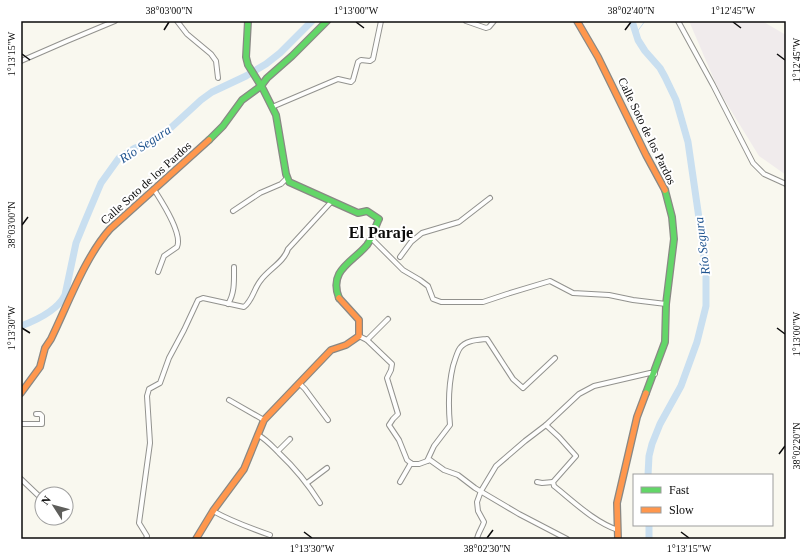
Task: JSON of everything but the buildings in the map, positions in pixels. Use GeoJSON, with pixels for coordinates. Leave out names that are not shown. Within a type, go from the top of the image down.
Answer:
{"type":"FeatureCollection","features":[{"type":"Feature","properties":{"kind":"street"},"geometry":{"type":"LineString","coordinates":[[21,61],[67,40],[116,21]]}},
{"type":"Feature","properties":{"kind":"street"},"geometry":{"type":"LineString","coordinates":[[177,21],[187,34],[211,54],[216,61],[218,78]]}},
{"type":"Feature","properties":{"kind":"street"},"geometry":{"type":"LineString","coordinates":[[248,21],[246,52],[248,64],[276,115],[279,125],[287,178],[289,182],[333,200],[358,213],[367,211],[379,219],[367,244],[342,268],[337,279],[338,295],[344,306],[357,316],[360,322],[359,336]]}},
{"type":"Feature","properties":{"kind":"street","name":"Calle Soto de los Pardos"},"geometry":{"type":"LineString","coordinates":[[21,393],[40,367],[45,348],[52,339],[95,249],[110,229],[203,147],[228,120],[242,100],[292,56],[327,21]]}},
{"type":"Feature","properties":{"kind":"street"},"geometry":{"type":"LineString","coordinates":[[272,107],[338,79],[351,82],[353,80],[358,62],[361,60],[370,61],[373,59],[381,21]]}},
{"type":"Feature","properties":{"kind":"street"},"geometry":{"type":"LineString","coordinates":[[466,21],[486,28],[489,27],[494,21]]}},
{"type":"Feature","properties":{"kind":"street","name":"Calle Soto de los Pardos"},"geometry":{"type":"LineString","coordinates":[[576,21],[598,57],[646,155],[664,186],[672,217],[674,239],[666,304],[665,342],[637,417],[617,503],[618,539]]}},
{"type":"Feature","properties":{"kind":"street"},"geometry":{"type":"LineString","coordinates":[[678,21],[753,163],[764,174],[786,184]]}},
{"type":"Feature","properties":{"kind":"street"},"geometry":{"type":"LineString","coordinates":[[233,211],[260,193],[281,184],[287,178]]}},
{"type":"Feature","properties":{"kind":"street"},"geometry":{"type":"LineString","coordinates":[[154,190],[176,228],[179,237],[177,246],[164,256],[158,272]]}},
{"type":"Feature","properties":{"kind":"street"},"geometry":{"type":"LineString","coordinates":[[400,257],[411,242],[422,233],[459,222],[490,198]]}},
{"type":"Feature","properties":{"kind":"street"},"geometry":{"type":"LineString","coordinates":[[146,539],[147,536],[139,523],[150,443],[147,396],[149,388],[160,383],[169,358],[198,300],[203,298],[244,307],[249,303],[260,280],[286,255],[288,249],[333,200]]}},
{"type":"Feature","properties":{"kind":"street"},"geometry":{"type":"LineString","coordinates":[[371,238],[403,270],[428,286],[433,299],[441,302],[483,302],[550,281],[573,293],[609,296],[666,304]]}},
{"type":"Feature","properties":{"kind":"street"},"geometry":{"type":"LineString","coordinates":[[228,304],[234,288],[234,267]]}},
{"type":"Feature","properties":{"kind":"street"},"geometry":{"type":"LineString","coordinates":[[367,340],[388,319]]}},
{"type":"Feature","properties":{"kind":"street"},"geometry":{"type":"LineString","coordinates":[[359,336],[367,340],[392,364],[387,378],[398,414],[389,425],[399,440],[407,460],[412,464],[419,464],[430,460],[444,470],[458,475],[519,514],[567,539]]}},
{"type":"Feature","properties":{"kind":"street"},"geometry":{"type":"LineString","coordinates":[[196,539],[213,511],[244,469],[264,420],[331,350],[346,345],[359,336]]}},
{"type":"Feature","properties":{"kind":"street"},"geometry":{"type":"LineString","coordinates":[[427,461],[434,446],[450,425],[448,399],[450,379],[460,348],[468,342],[487,339],[513,379],[523,388],[555,358]]}},
{"type":"Feature","properties":{"kind":"street"},"geometry":{"type":"LineString","coordinates":[[477,539],[484,522],[478,511],[477,502],[481,491],[496,466],[546,425],[579,394],[594,386],[650,373],[654,374]]}},
{"type":"Feature","properties":{"kind":"street"},"geometry":{"type":"LineString","coordinates":[[299,384],[305,389],[328,420]]}},
{"type":"Feature","properties":{"kind":"street"},"geometry":{"type":"LineString","coordinates":[[229,400],[264,420]]}},
{"type":"Feature","properties":{"kind":"street"},"geometry":{"type":"LineString","coordinates":[[21,424],[42,424],[42,416],[40,414],[36,414]]}},
{"type":"Feature","properties":{"kind":"street"},"geometry":{"type":"LineString","coordinates":[[537,482],[553,482],[576,456],[546,425]]}},
{"type":"Feature","properties":{"kind":"street"},"geometry":{"type":"LineString","coordinates":[[258,434],[265,438],[307,483],[320,503]]}},
{"type":"Feature","properties":{"kind":"street"},"geometry":{"type":"LineString","coordinates":[[278,451],[290,439]]}},
{"type":"Feature","properties":{"kind":"street"},"geometry":{"type":"LineString","coordinates":[[400,482],[411,462]]}},
{"type":"Feature","properties":{"kind":"street"},"geometry":{"type":"LineString","coordinates":[[307,483],[327,468]]}},
{"type":"Feature","properties":{"kind":"street"},"geometry":{"type":"LineString","coordinates":[[21,479],[34,491]]}},
{"type":"Feature","properties":{"kind":"street"},"geometry":{"type":"LineString","coordinates":[[553,482],[554,486],[586,511],[609,527],[618,530]]}},
{"type":"Feature","properties":{"kind":"street"},"geometry":{"type":"LineString","coordinates":[[213,511],[229,520],[270,535]]}},
{"type":"Feature","properties":{"kind":"shaded area"},"geometry":{"type":"Polygon","coordinates":[[[689,21],[762,21],[786,35],[786,175],[759,156],[719,91],[689,21]]]}},
{"type":"Feature","properties":{"kind":"waterway","name":"Río Segura"},"geometry":{"type":"LineString","coordinates":[[21,326],[40,318],[52,310],[65,295],[76,243],[101,183],[119,158],[135,148],[150,143],[163,135],[201,100],[212,92],[246,76],[266,64],[280,53],[312,21]]}},
{"type":"Feature","properties":{"kind":"waterway","name":"Río Segura"},"geometry":{"type":"LineString","coordinates":[[632,21],[638,40],[645,51],[660,68],[676,100],[688,142],[706,273],[706,306],[697,342],[681,386],[660,424],[652,444],[649,456],[648,474]]}},
{"type":"Feature","properties":{"kind":"waterway"},"geometry":{"type":"LineString","coordinates":[[637,32],[645,21]]}},
{"type":"Feature","properties":{"kind":"waterway","name":"Río Segura"},"geometry":{"type":"LineString","coordinates":[[649,526],[649,539]]}},
{"type":"Feature","properties":{"kind":"traffic: fast"},"geometry":{"type":"LineString","coordinates":[[248,21],[246,57],[248,65],[263,89],[276,115],[286,174],[289,182],[358,213],[367,211],[379,219],[367,245],[339,273],[336,288],[339,298]]}},
{"type":"Feature","properties":{"kind":"traffic: fast"},"geometry":{"type":"LineString","coordinates":[[209,140],[223,126],[242,100],[261,86],[267,78],[292,56],[327,21]]}},
{"type":"Feature","properties":{"kind":"traffic: fast"},"geometry":{"type":"LineString","coordinates":[[646,393],[665,342],[666,304],[674,239],[672,217],[665,190]]}},
{"type":"Feature","properties":{"kind":"traffic: slow"},"geometry":{"type":"LineString","coordinates":[[577,21],[598,57],[646,155],[665,190]]}},
{"type":"Feature","properties":{"kind":"traffic: slow"},"geometry":{"type":"LineString","coordinates":[[21,393],[40,367],[45,348],[51,339],[85,267],[101,240],[110,229],[209,140]]}},
{"type":"Feature","properties":{"kind":"traffic: slow"},"geometry":{"type":"LineString","coordinates":[[196,539],[213,511],[244,469],[264,420],[331,350],[346,345],[359,336],[359,320],[339,298]]}},
{"type":"Feature","properties":{"kind":"traffic: slow"},"geometry":{"type":"LineString","coordinates":[[618,539],[617,503],[637,417],[646,393]]}},
{"type":"Feature","properties":{"kind":"district","name":"El Paraje"},"geometry":{"type":"Point","coordinates":[381,232]}}]}
